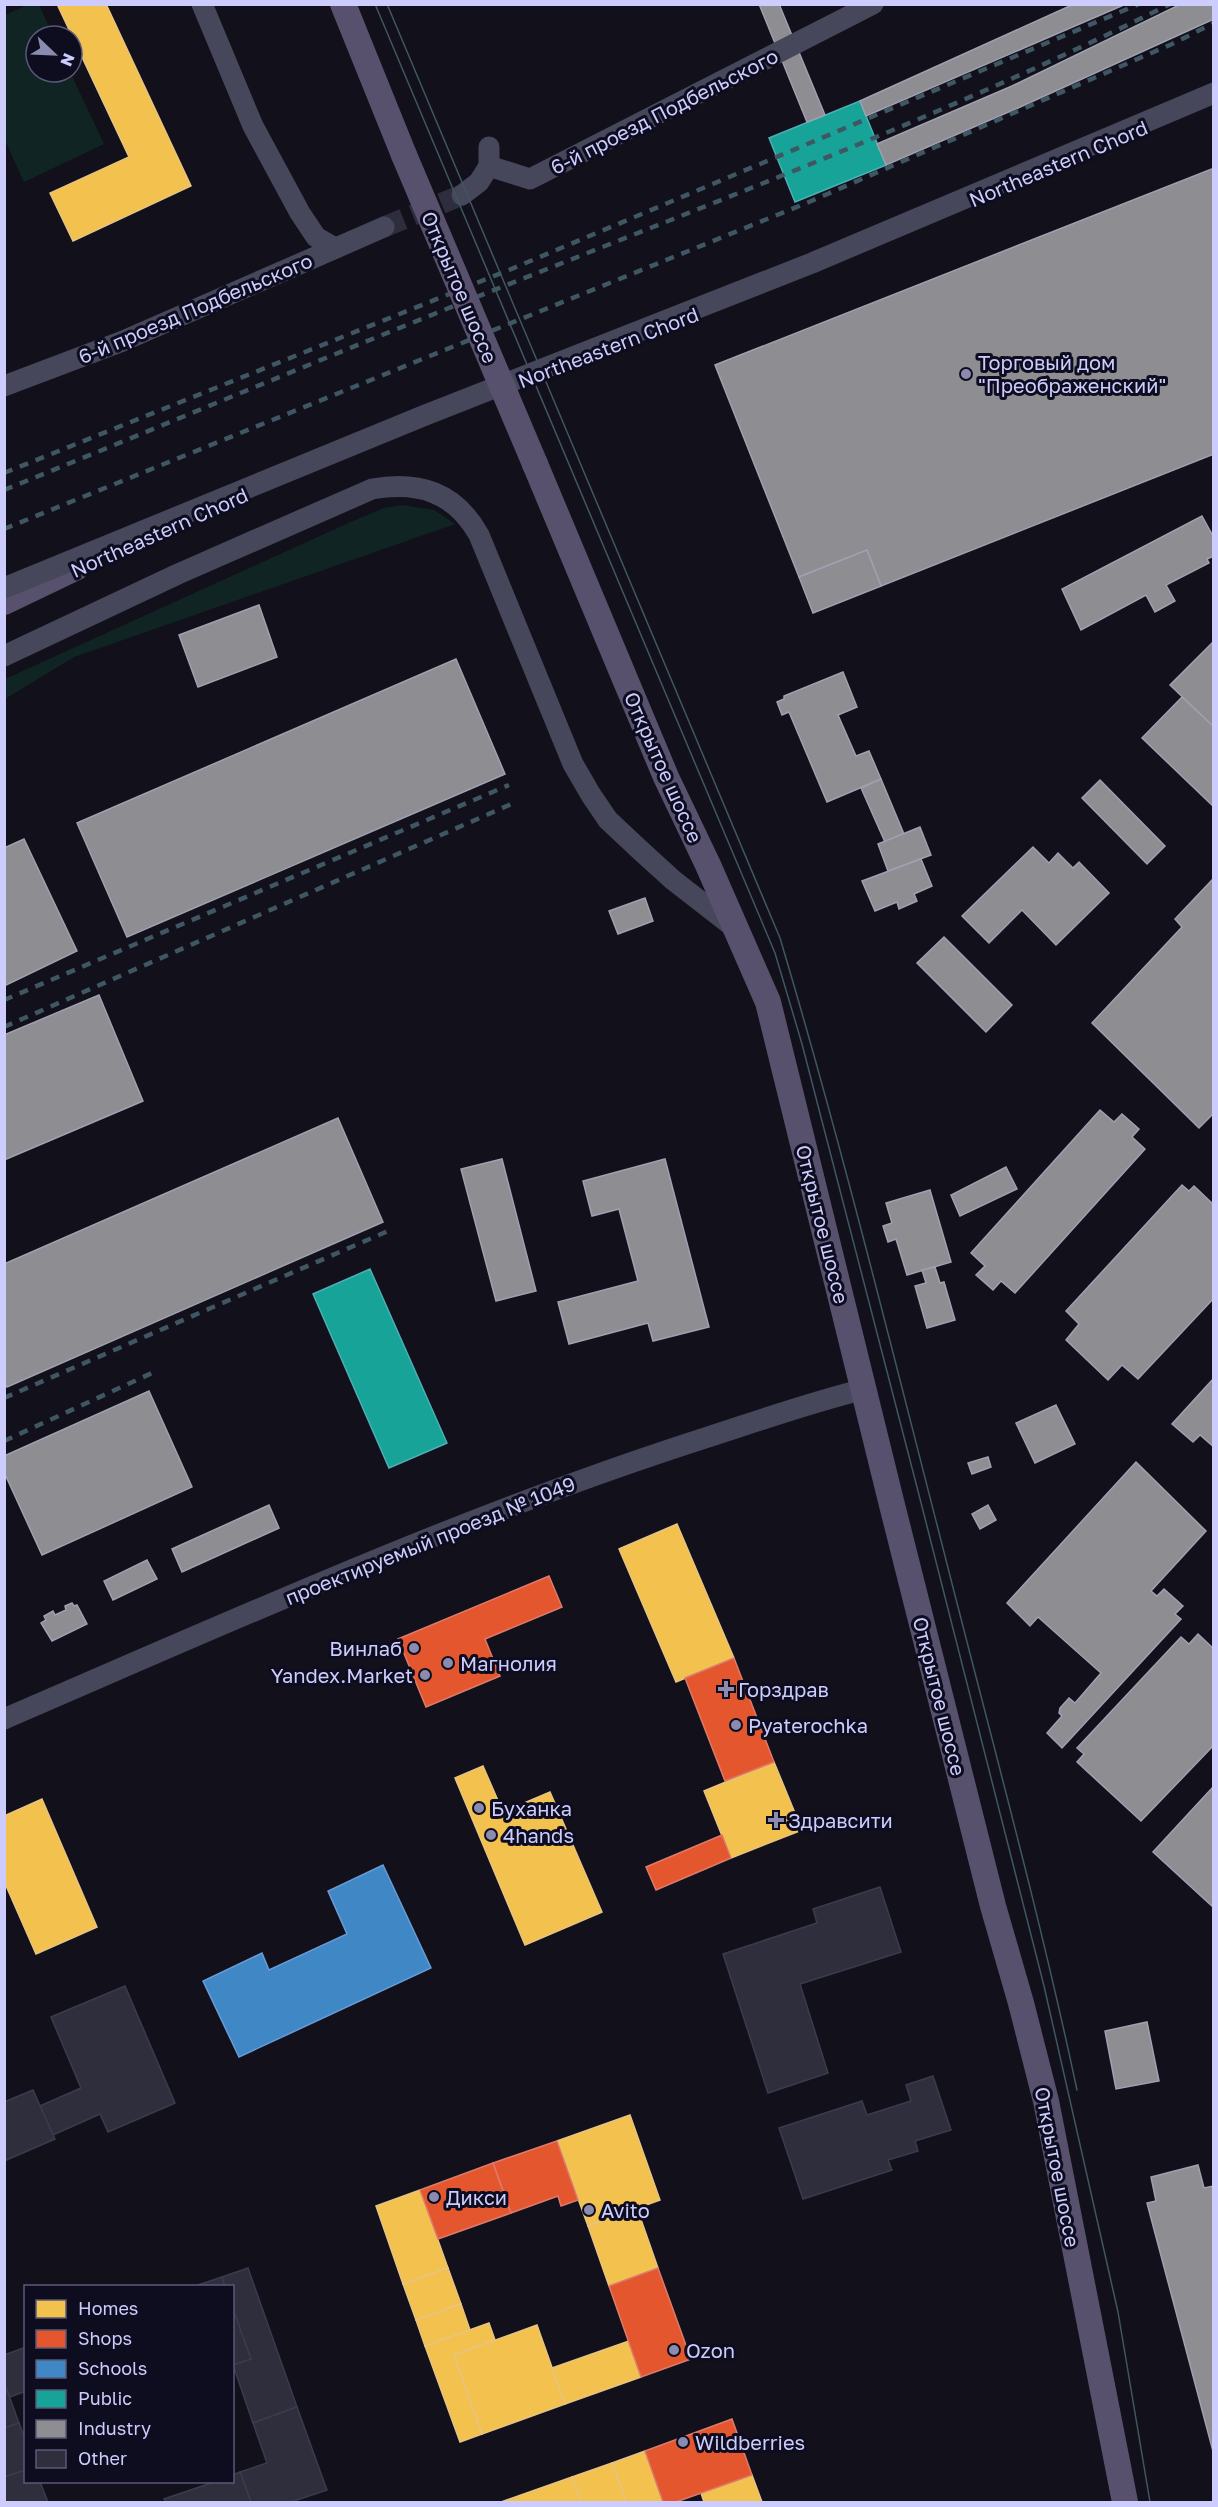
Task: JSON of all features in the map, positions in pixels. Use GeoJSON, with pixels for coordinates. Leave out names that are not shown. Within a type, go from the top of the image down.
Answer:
{"type":"FeatureCollection","features":[{"type":"Feature","properties":{"kind":"main road","name":"Открытое шоссе"},"geometry":{"type":"LineString","coordinates":[[342,4],[666,777],[768,1002],[993,1906],[1046,2101],[1125,2502]]}},
{"type":"Feature","properties":{"kind":"main road","name":"Northeastern Chord"},"geometry":{"type":"LineString","coordinates":[[4,602],[142,536],[460,405],[773,283],[1214,95]]}},
{"type":"Feature","properties":{"kind":"street"},"geometry":{"type":"LineString","coordinates":[[202,4],[253,126],[300,213],[316,237],[335,248]]}},
{"type":"Feature","properties":{"kind":"street","name":"6-й проезд Подбельского"},"geometry":{"type":"LineString","coordinates":[[462,195],[479,182],[489,156],[530,179],[873,4]]}},
{"type":"Feature","properties":{"kind":"street","name":"Northeastern Chord"},"geometry":{"type":"LineString","coordinates":[[4,588],[423,416],[812,263],[1214,95]]}},
{"type":"Feature","properties":{"kind":"street","name":"6-й проезд Подбельского"},"geometry":{"type":"LineString","coordinates":[[4,386],[123,341],[384,227]]}},
{"type":"Feature","properties":{"kind":"street"},"geometry":{"type":"LineString","coordinates":[[4,656],[178,574],[372,489],[396,485],[437,494],[456,505],[470,519],[479,535],[573,764],[608,820],[673,880],[736,930]]}},
{"type":"Feature","properties":{"kind":"street","name":"проектируемый проезд № 1049"},"geometry":{"type":"LineString","coordinates":[[4,1719],[409,1545],[609,1469],[827,1398],[865,1389]]}},
{"type":"Feature","properties":{"kind":"green space"},"geometry":{"type":"Polygon","coordinates":[[[29,4],[39,5],[48,24],[24,24],[24,84],[76,84],[104,144],[24,182],[5,140],[4,16],[29,4]]]}},
{"type":"Feature","properties":{"kind":"green space"},"geometry":{"type":"Polygon","coordinates":[[[403,505],[434,510],[455,524],[74,657],[5,699],[5,679],[353,521],[384,508],[403,505]]]}},
{"type":"Feature","properties":{"kind":"building: Homes"},"geometry":{"type":"Polygon","coordinates":[[[57,4],[106,4],[191,186],[73,241],[50,193],[129,157],[84,61],[84,24],[66,24],[57,4]]]}},
{"type":"Feature","properties":{"kind":"building: Homes"},"geometry":{"type":"Polygon","coordinates":[[[677,1524],[734,1658],[676,1682],[619,1549],[677,1524]]]}},
{"type":"Feature","properties":{"kind":"building: Homes"},"geometry":{"type":"Polygon","coordinates":[[[774,1762],[802,1830],[731,1858],[704,1791],[774,1762]]]}},
{"type":"Feature","properties":{"kind":"building: Homes"},"geometry":{"type":"Polygon","coordinates":[[[483,1766],[503,1812],[550,1792],[602,1912],[525,1945],[455,1778],[483,1766]]]}},
{"type":"Feature","properties":{"kind":"building: Homes"},"geometry":{"type":"Polygon","coordinates":[[[42,1799],[97,1927],[36,1954],[4,1881],[4,1816],[42,1799]]]}},
{"type":"Feature","properties":{"kind":"building: Homes"},"geometry":{"type":"Polygon","coordinates":[[[630,2115],[660,2200],[588,2226],[557,2141],[630,2115]]]}},
{"type":"Feature","properties":{"kind":"building: Homes"},"geometry":{"type":"Polygon","coordinates":[[[420,2190],[448,2268],[403,2284],[376,2206],[420,2190]]]}},
{"type":"Feature","properties":{"kind":"building: Homes"},"geometry":{"type":"Polygon","coordinates":[[[637,2208],[658,2268],[609,2286],[588,2226],[637,2208]]]}},
{"type":"Feature","properties":{"kind":"building: Homes"},"geometry":{"type":"Polygon","coordinates":[[[448,2268],[461,2304],[416,2320],[403,2284],[448,2268]]]}},
{"type":"Feature","properties":{"kind":"building: Homes"},"geometry":{"type":"Polygon","coordinates":[[[461,2304],[470,2330],[425,2346],[416,2320],[461,2304]]]}},
{"type":"Feature","properties":{"kind":"building: Homes"},"geometry":{"type":"Polygon","coordinates":[[[489,2323],[495,2340],[454,2355],[482,2434],[460,2442],[425,2346],[489,2323]]]}},
{"type":"Feature","properties":{"kind":"building: Homes"},"geometry":{"type":"Polygon","coordinates":[[[537,2325],[565,2404],[482,2434],[454,2355],[537,2325]]]}},
{"type":"Feature","properties":{"kind":"building: Homes"},"geometry":{"type":"Polygon","coordinates":[[[629,2341],[641,2377],[565,2404],[552,2368],[629,2341]]]}},
{"type":"Feature","properties":{"kind":"building: Homes"},"geometry":{"type":"Polygon","coordinates":[[[645,2451],[663,2502],[626,2502],[612,2463],[645,2451]]]}},
{"type":"Feature","properties":{"kind":"building: Homes"},"geometry":{"type":"Polygon","coordinates":[[[612,2463],[626,2502],[581,2502],[572,2477],[612,2463]]]}},
{"type":"Feature","properties":{"kind":"building: Homes"},"geometry":{"type":"Polygon","coordinates":[[[752,2475],[762,2502],[704,2502],[701,2493],[752,2475]]]}},
{"type":"Feature","properties":{"kind":"building: Homes"},"geometry":{"type":"Polygon","coordinates":[[[572,2477],[581,2502],[501,2502],[572,2477]]]}},
{"type":"Feature","properties":{"kind":"building: Shops"},"geometry":{"type":"Polygon","coordinates":[[[549,1576],[562,1607],[485,1639],[500,1676],[426,1707],[398,1639],[549,1576]]]}},
{"type":"Feature","properties":{"kind":"building: Shops"},"geometry":{"type":"Polygon","coordinates":[[[734,1658],[774,1762],[725,1781],[685,1678],[734,1658]]]}},
{"type":"Feature","properties":{"kind":"building: Shops"},"geometry":{"type":"Polygon","coordinates":[[[722,1835],[731,1858],[656,1890],[646,1867],[722,1835]]]}},
{"type":"Feature","properties":{"kind":"building: Shops"},"geometry":{"type":"Polygon","coordinates":[[[557,2141],[578,2200],[561,2206],[558,2196],[511,2213],[493,2163],[557,2141]]]}},
{"type":"Feature","properties":{"kind":"building: Shops"},"geometry":{"type":"Polygon","coordinates":[[[493,2163],[511,2213],[438,2239],[420,2190],[493,2163]]]}},
{"type":"Feature","properties":{"kind":"building: Shops"},"geometry":{"type":"Polygon","coordinates":[[[658,2268],[691,2359],[641,2377],[609,2286],[658,2268]]]}},
{"type":"Feature","properties":{"kind":"building: Shops"},"geometry":{"type":"Polygon","coordinates":[[[732,2419],[752,2475],[676,2502],[663,2502],[645,2451],[732,2419]]]}},
{"type":"Feature","properties":{"kind":"building: Schools"},"geometry":{"type":"Polygon","coordinates":[[[383,1865],[431,1968],[239,2057],[203,1981],[262,1953],[269,1970],[347,1934],[328,1891],[383,1865]]]}},
{"type":"Feature","properties":{"kind":"building: Public"},"geometry":{"type":"Polygon","coordinates":[[[860,101],[886,165],[795,202],[769,138],[860,101]]]}},
{"type":"Feature","properties":{"kind":"building: Public"},"geometry":{"type":"Polygon","coordinates":[[[370,1269],[447,1443],[389,1468],[313,1294],[370,1269]]]}},
{"type":"Feature","properties":{"kind":"building: Industry"},"geometry":{"type":"Polygon","coordinates":[[[759,4],[779,4],[825,115],[807,122],[759,4]]]}},
{"type":"Feature","properties":{"kind":"building: Industry"},"geometry":{"type":"Polygon","coordinates":[[[1074,4],[1126,4],[866,116],[860,101],[1074,4]]]}},
{"type":"Feature","properties":{"kind":"building: Industry"},"geometry":{"type":"Polygon","coordinates":[[[1181,4],[1214,4],[1214,19],[886,165],[877,144],[1012,86],[1181,4]]]}},
{"type":"Feature","properties":{"kind":"building: Industry","name":"Торговый дом \"Преображенский\""},"geometry":{"type":"Polygon","coordinates":[[[1214,168],[1214,454],[881,586],[867,550],[799,577],[715,365],[1214,168]]]}},
{"type":"Feature","properties":{"kind":"building: Industry"},"geometry":{"type":"Polygon","coordinates":[[[1202,516],[1214,538],[1214,556],[1207,559],[1209,563],[1166,585],[1175,601],[1155,612],[1146,595],[1081,630],[1062,589],[1202,516]]]}},
{"type":"Feature","properties":{"kind":"building: Industry"},"geometry":{"type":"Polygon","coordinates":[[[867,550],[881,586],[813,613],[799,577],[867,550]]]}},
{"type":"Feature","properties":{"kind":"building: Industry"},"geometry":{"type":"Polygon","coordinates":[[[259,605],[277,657],[198,687],[179,635],[259,605]]]}},
{"type":"Feature","properties":{"kind":"building: Industry"},"geometry":{"type":"Polygon","coordinates":[[[1214,641],[1214,727],[1170,685],[1214,641]]]}},
{"type":"Feature","properties":{"kind":"building: Industry"},"geometry":{"type":"Polygon","coordinates":[[[456,659],[505,774],[127,937],[77,823],[456,659]]]}},
{"type":"Feature","properties":{"kind":"building: Industry"},"geometry":{"type":"Polygon","coordinates":[[[843,672],[857,707],[838,715],[856,756],[869,751],[881,779],[827,802],[789,712],[782,715],[777,702],[784,699],[784,696],[843,672]]]}},
{"type":"Feature","properties":{"kind":"building: Industry"},"geometry":{"type":"Polygon","coordinates":[[[1182,697],[1214,727],[1214,807],[1142,738],[1182,697]]]}},
{"type":"Feature","properties":{"kind":"building: Industry"},"geometry":{"type":"Polygon","coordinates":[[[881,779],[904,834],[885,842],[861,788],[881,779]]]}},
{"type":"Feature","properties":{"kind":"building: Industry"},"geometry":{"type":"Polygon","coordinates":[[[1100,780],[1165,846],[1147,864],[1082,798],[1100,780]]]}},
{"type":"Feature","properties":{"kind":"building: Industry"},"geometry":{"type":"Polygon","coordinates":[[[920,827],[931,855],[888,871],[878,844],[920,827]]]}},
{"type":"Feature","properties":{"kind":"building: Industry"},"geometry":{"type":"Polygon","coordinates":[[[24,839],[77,951],[4,986],[4,848],[24,839]]]}},
{"type":"Feature","properties":{"kind":"building: Industry"},"geometry":{"type":"Polygon","coordinates":[[[1033,847],[1049,863],[1058,853],[1073,868],[1079,862],[1109,893],[1056,945],[1022,910],[989,943],[962,916],[1033,847]]]}},
{"type":"Feature","properties":{"kind":"building: Industry"},"geometry":{"type":"Polygon","coordinates":[[[921,859],[932,886],[914,894],[917,901],[899,909],[897,902],[875,911],[862,881],[921,859]]]}},
{"type":"Feature","properties":{"kind":"building: Industry"},"geometry":{"type":"Polygon","coordinates":[[[1214,878],[1214,1113],[1199,1128],[1092,1023],[1182,927],[1175,919],[1214,878]]]}},
{"type":"Feature","properties":{"kind":"building: Industry"},"geometry":{"type":"Polygon","coordinates":[[[645,898],[653,921],[618,934],[609,911],[645,898]]]}},
{"type":"Feature","properties":{"kind":"building: Industry"},"geometry":{"type":"Polygon","coordinates":[[[944,937],[1012,1005],[986,1032],[917,963],[944,937]]]}},
{"type":"Feature","properties":{"kind":"building: Industry"},"geometry":{"type":"Polygon","coordinates":[[[99,995],[143,1101],[4,1160],[4,1035],[99,995]]]}},
{"type":"Feature","properties":{"kind":"building: Industry"},"geometry":{"type":"Polygon","coordinates":[[[1100,1110],[1114,1122],[1122,1114],[1139,1129],[1132,1137],[1145,1149],[1015,1293],[1001,1281],[993,1290],[976,1275],[985,1266],[971,1253],[1100,1110]]]}},
{"type":"Feature","properties":{"kind":"building: Industry"},"geometry":{"type":"Polygon","coordinates":[[[338,1118],[383,1222],[7,1387],[4,1382],[4,1264],[338,1118]]]}},
{"type":"Feature","properties":{"kind":"building: Industry"},"geometry":{"type":"Polygon","coordinates":[[[502,1159],[536,1291],[496,1301],[461,1169],[502,1159]]]}},
{"type":"Feature","properties":{"kind":"building: Industry"},"geometry":{"type":"Polygon","coordinates":[[[665,1159],[709,1327],[653,1341],[648,1323],[569,1344],[558,1302],[638,1281],[619,1209],[592,1216],[583,1181],[665,1159]]]}},
{"type":"Feature","properties":{"kind":"building: Industry"},"geometry":{"type":"Polygon","coordinates":[[[1006,1167],[1017,1189],[960,1216],[951,1195],[1006,1167]]]}},
{"type":"Feature","properties":{"kind":"building: Industry"},"geometry":{"type":"Polygon","coordinates":[[[1182,1185],[1189,1191],[1194,1186],[1214,1205],[1214,1298],[1138,1379],[1122,1365],[1108,1380],[1066,1340],[1079,1324],[1066,1311],[1182,1185]]]}},
{"type":"Feature","properties":{"kind":"building: Industry"},"geometry":{"type":"Polygon","coordinates":[[[930,1190],[951,1262],[907,1275],[896,1239],[888,1242],[883,1226],[892,1223],[886,1203],[930,1190]]]}},
{"type":"Feature","properties":{"kind":"building: Industry"},"geometry":{"type":"Polygon","coordinates":[[[935,1267],[940,1283],[944,1282],[955,1320],[927,1328],[915,1286],[926,1283],[922,1270],[935,1267]]]}},
{"type":"Feature","properties":{"kind":"building: Industry"},"geometry":{"type":"Polygon","coordinates":[[[1214,1378],[1214,1447],[1200,1435],[1193,1442],[1172,1424],[1214,1378]]]}},
{"type":"Feature","properties":{"kind":"building: Industry"},"geometry":{"type":"Polygon","coordinates":[[[149,1391],[192,1487],[42,1555],[4,1472],[4,1456],[149,1391]]]}},
{"type":"Feature","properties":{"kind":"building: Industry"},"geometry":{"type":"Polygon","coordinates":[[[1056,1405],[1075,1444],[1035,1463],[1016,1423],[1056,1405]]]}},
{"type":"Feature","properties":{"kind":"building: Industry"},"geometry":{"type":"Polygon","coordinates":[[[988,1457],[991,1467],[972,1474],[968,1463],[988,1457]]]}},
{"type":"Feature","properties":{"kind":"building: Industry"},"geometry":{"type":"Polygon","coordinates":[[[1136,1462],[1206,1531],[1151,1591],[1157,1596],[1164,1589],[1183,1606],[1175,1614],[1181,1619],[1062,1748],[1047,1733],[1062,1716],[1059,1713],[1060,1708],[1069,1698],[1075,1703],[1101,1673],[1038,1617],[1030,1626],[1007,1603],[1136,1462]]]}},
{"type":"Feature","properties":{"kind":"building: Industry"},"geometry":{"type":"Polygon","coordinates":[[[269,1505],[279,1528],[182,1572],[172,1549],[269,1505]]]}},
{"type":"Feature","properties":{"kind":"building: Industry"},"geometry":{"type":"Polygon","coordinates":[[[988,1505],[996,1520],[980,1529],[972,1514],[988,1505]]]}},
{"type":"Feature","properties":{"kind":"building: Industry"},"geometry":{"type":"Polygon","coordinates":[[[147,1560],[157,1579],[113,1600],[104,1581],[147,1560]]]}},
{"type":"Feature","properties":{"kind":"building: Industry"},"geometry":{"type":"Polygon","coordinates":[[[72,1603],[74,1606],[77,1605],[87,1624],[52,1641],[41,1623],[46,1620],[44,1616],[53,1611],[55,1615],[66,1610],[65,1606],[72,1603]]]}},
{"type":"Feature","properties":{"kind":"building: Industry"},"geometry":{"type":"Polygon","coordinates":[[[1198,1634],[1214,1649],[1214,1745],[1141,1821],[1077,1762],[1084,1754],[1077,1748],[1181,1637],[1189,1644],[1198,1634]]]}},
{"type":"Feature","properties":{"kind":"building: Industry"},"geometry":{"type":"Polygon","coordinates":[[[1214,1786],[1214,1905],[1212,1906],[1153,1852],[1214,1786]]]}},
{"type":"Feature","properties":{"kind":"building: Industry"},"geometry":{"type":"Polygon","coordinates":[[[1147,2022],[1159,2081],[1116,2089],[1105,2031],[1147,2022]]]}},
{"type":"Feature","properties":{"kind":"building: Industry"},"geometry":{"type":"Polygon","coordinates":[[[1198,2165],[1204,2188],[1214,2186],[1214,2455],[1147,2203],[1156,2201],[1151,2177],[1198,2165]]]}},
{"type":"Feature","properties":{"kind":"building: Other"},"geometry":{"type":"Polygon","coordinates":[[[880,1887],[901,1952],[800,1984],[828,2073],[768,2093],[723,1954],[817,1923],[813,1909],[880,1887]]]}},
{"type":"Feature","properties":{"kind":"building: Other"},"geometry":{"type":"Polygon","coordinates":[[[125,1986],[175,2103],[108,2132],[100,2114],[53,2135],[40,2106],[81,2088],[51,2017],[125,1986]]]}},
{"type":"Feature","properties":{"kind":"building: Other"},"geometry":{"type":"Polygon","coordinates":[[[933,2076],[951,2130],[915,2141],[918,2151],[888,2160],[892,2170],[803,2199],[779,2128],[862,2101],[867,2115],[911,2101],[906,2085],[933,2076]]]}},
{"type":"Feature","properties":{"kind":"building: Other"},"geometry":{"type":"Polygon","coordinates":[[[33,2090],[55,2139],[4,2161],[4,2102],[33,2090]]]}},
{"type":"Feature","properties":{"kind":"building: Other"},"geometry":{"type":"Polygon","coordinates":[[[248,2268],[297,2407],[253,2423],[234,2368],[234,2365],[251,2359],[234,2312],[234,2285],[225,2285],[222,2277],[248,2268]]]}},
{"type":"Feature","properties":{"kind":"building: Other"},"geometry":{"type":"Polygon","coordinates":[[[222,2277],[225,2285],[198,2285],[222,2277]]]}},
{"type":"Feature","properties":{"kind":"building: Other"},"geometry":{"type":"Polygon","coordinates":[[[234,2312],[251,2359],[234,2364],[234,2312]]]}},
{"type":"Feature","properties":{"kind":"building: Other"},"geometry":{"type":"Polygon","coordinates":[[[24,2348],[24,2392],[10,2397],[4,2382],[4,2355],[24,2348]]]}},
{"type":"Feature","properties":{"kind":"building: Other"},"geometry":{"type":"Polygon","coordinates":[[[4,2382],[19,2423],[4,2428],[4,2382]]]}},
{"type":"Feature","properties":{"kind":"building: Other"},"geometry":{"type":"Polygon","coordinates":[[[297,2407],[327,2490],[291,2502],[251,2502],[240,2472],[267,2463],[253,2423],[297,2407]]]}},
{"type":"Feature","properties":{"kind":"building: Other"},"geometry":{"type":"Polygon","coordinates":[[[19,2423],[24,2436],[24,2471],[4,2477],[4,2428],[19,2423]]]}},
{"type":"Feature","properties":{"kind":"building: Other"},"geometry":{"type":"Polygon","coordinates":[[[24,2471],[24,2483],[40,2483],[48,2502],[4,2502],[4,2477],[24,2471]]]}},
{"type":"Feature","properties":{"kind":"building: Other"},"geometry":{"type":"Polygon","coordinates":[[[240,2472],[251,2502],[166,2502],[164,2499],[211,2483],[234,2483],[234,2474],[240,2472]]]}},
{"type":"Feature","properties":{"kind":"tunnel"},"geometry":{"type":"LineString","coordinates":[[384,227],[462,195]]}},
{"type":"Feature","properties":{"kind":"tram line"},"geometry":{"type":"LineString","coordinates":[[375,4],[775,953],[802,1044],[1044,1986],[1118,2312],[1150,2502]]}},
{"type":"Feature","properties":{"kind":"tram line"},"geometry":{"type":"LineString","coordinates":[[387,4],[780,938],[886,1324],[1030,1889],[1077,2090]]}},
{"type":"Feature","properties":{"kind":"railway"},"geometry":{"type":"LineString","coordinates":[[4,473],[509,270],[1139,4]]}},
{"type":"Feature","properties":{"kind":"railway"},"geometry":{"type":"LineString","coordinates":[[4,490],[392,331],[849,148],[1011,79],[1170,4]]}},
{"type":"Feature","properties":{"kind":"railway"},"geometry":{"type":"LineString","coordinates":[[4,529],[809,202],[1172,44],[1214,23]]}},
{"type":"Feature","properties":{"kind":"railway"},"geometry":{"type":"LineString","coordinates":[[4,1000],[509,785]]}},
{"type":"Feature","properties":{"kind":"railway"},"geometry":{"type":"LineString","coordinates":[[4,1027],[516,802]]}},
{"type":"Feature","properties":{"kind":"railway"},"geometry":{"type":"LineString","coordinates":[[4,1398],[388,1231]]}},
{"type":"Feature","properties":{"kind":"railway"},"geometry":{"type":"LineString","coordinates":[[4,1441],[152,1373]]}},
{"type":"Feature","properties":{"kind":"place","name":"Торговый дом \"Преображенский\""},"geometry":{"type":"Point","coordinates":[966,374]}},
{"type":"Feature","properties":{"kind":"place","name":"Винлаб"},"geometry":{"type":"Point","coordinates":[414,1648]}},
{"type":"Feature","properties":{"kind":"place","name":"Магнолия"},"geometry":{"type":"Point","coordinates":[448,1663]}},
{"type":"Feature","properties":{"kind":"place","name":"Yandex.Market"},"geometry":{"type":"Point","coordinates":[425,1675]}},
{"type":"Feature","properties":{"kind":"place","name":"Горздрав"},"geometry":{"type":"Point","coordinates":[726,1689]}},
{"type":"Feature","properties":{"kind":"place","name":"Pyaterochka"},"geometry":{"type":"Point","coordinates":[736,1725]}},
{"type":"Feature","properties":{"kind":"place","name":"Буханка"},"geometry":{"type":"Point","coordinates":[479,1808]}},
{"type":"Feature","properties":{"kind":"place","name":"Здравсити"},"geometry":{"type":"Point","coordinates":[776,1820]}},
{"type":"Feature","properties":{"kind":"place","name":"4hands"},"geometry":{"type":"Point","coordinates":[491,1835]}},
{"type":"Feature","properties":{"kind":"place","name":"Дикси"},"geometry":{"type":"Point","coordinates":[434,2197]}},
{"type":"Feature","properties":{"kind":"place","name":"Avito"},"geometry":{"type":"Point","coordinates":[589,2210]}},
{"type":"Feature","properties":{"kind":"place","name":"Ozon"},"geometry":{"type":"Point","coordinates":[674,2350]}},
{"type":"Feature","properties":{"kind":"place","name":"Wildberries"},"geometry":{"type":"Point","coordinates":[683,2442]}}]}
